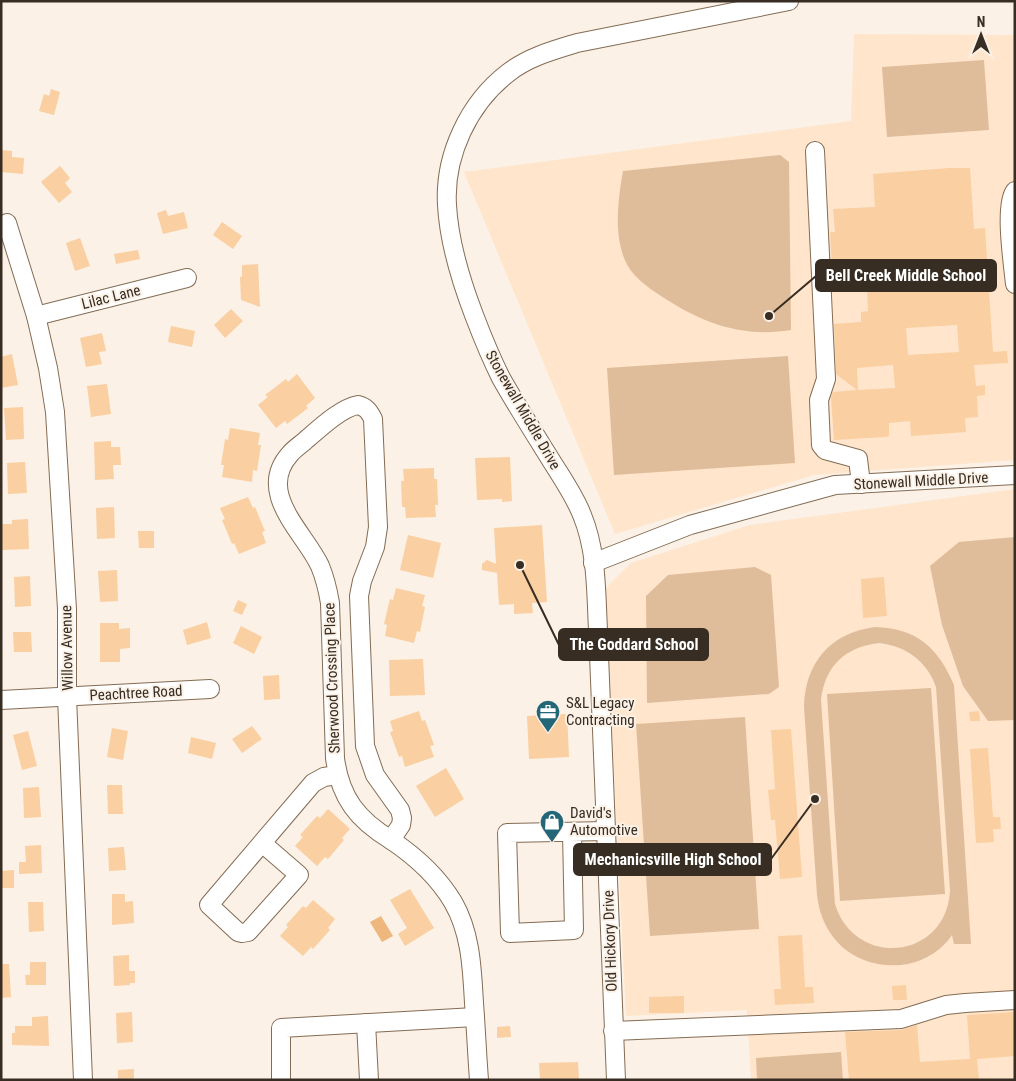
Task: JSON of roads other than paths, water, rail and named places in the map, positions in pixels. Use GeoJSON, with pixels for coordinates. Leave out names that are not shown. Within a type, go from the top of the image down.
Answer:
{"type":"FeatureCollection","features":[{"type":"Feature","properties":{"kind":"street","name":"Stonewall Middle Drive"},"geometry":{"type":"LineString","coordinates":[[789,1],[577,43],[551,51],[527,61],[509,72],[492,86],[475,108],[463,127],[455,148],[448,182],[449,227],[461,277],[486,345],[501,377],[572,493],[590,537],[593,562],[690,525],[835,486],[1015,475]]}},
{"type":"Feature","properties":{"kind":"street"},"geometry":{"type":"LineString","coordinates":[[815,150],[826,379],[819,400],[821,445],[825,450],[858,459],[861,484]]}},
{"type":"Feature","properties":{"kind":"street"},"geometry":{"type":"LineString","coordinates":[[1015,191],[1011,196],[1010,209],[1015,284]]}},
{"type":"Feature","properties":{"kind":"street","name":"Willow Avenue"},"geometry":{"type":"LineString","coordinates":[[7,223],[36,316],[48,368],[55,412],[67,609],[67,697],[83,1080]]}},
{"type":"Feature","properties":{"kind":"street","name":"Lilac Lane"},"geometry":{"type":"LineString","coordinates":[[36,316],[187,278]]}},
{"type":"Feature","properties":{"kind":"street","name":"Sherwood Crossing Place"},"geometry":{"type":"LineString","coordinates":[[391,840],[402,825],[400,810],[375,774],[365,746],[359,596],[362,581],[375,547],[378,527],[373,419],[370,412],[358,405],[350,407],[318,429],[290,454],[280,473],[278,485],[283,506],[296,530],[315,558],[326,584],[330,603],[335,758],[342,790],[351,805],[363,819],[376,831],[419,861],[436,879],[453,902],[469,944],[472,962],[479,1080]]}},
{"type":"Feature","properties":{"kind":"street","name":"Old Hickory Drive"},"geometry":{"type":"LineString","coordinates":[[593,562],[598,630],[616,1080]]}},
{"type":"Feature","properties":{"kind":"street","name":"Peachtree Road"},"geometry":{"type":"LineString","coordinates":[[1,700],[210,689]]}},
{"type":"Feature","properties":{"kind":"street"},"geometry":{"type":"LineString","coordinates":[[262,843],[299,875],[248,932],[242,933],[238,932],[209,904],[313,783],[324,777],[337,774]]}},
{"type":"Feature","properties":{"kind":"street"},"geometry":{"type":"LineString","coordinates":[[572,832],[574,930],[510,933],[507,833],[606,831]]}},
{"type":"Feature","properties":{"kind":"street"},"geometry":{"type":"LineString","coordinates":[[613,1031],[726,1028],[901,1019],[946,1006],[1015,1000]]}},
{"type":"Feature","properties":{"kind":"street"},"geometry":{"type":"LineString","coordinates":[[281,1080],[281,1028],[475,1017]]}},
{"type":"Feature","properties":{"kind":"street"},"geometry":{"type":"LineString","coordinates":[[366,1023],[369,1080]]}},
{"type":"Feature","properties":{"kind":"place","name":"Bell Creek Middle School"},"geometry":{"type":"Point","coordinates":[769,316]}},
{"type":"Feature","properties":{"kind":"place","name":"The Goddard School"},"geometry":{"type":"Point","coordinates":[520,565]}},
{"type":"Feature","properties":{"kind":"place","name":"S&L Legacy Contracting"},"geometry":{"type":"Point","coordinates":[548,733]}},
{"type":"Feature","properties":{"kind":"place","name":"Mechanicsville High School"},"geometry":{"type":"Point","coordinates":[815,799]}},
{"type":"Feature","properties":{"kind":"place","name":"David's Automotive"},"geometry":{"type":"Point","coordinates":[552,843]}}]}
